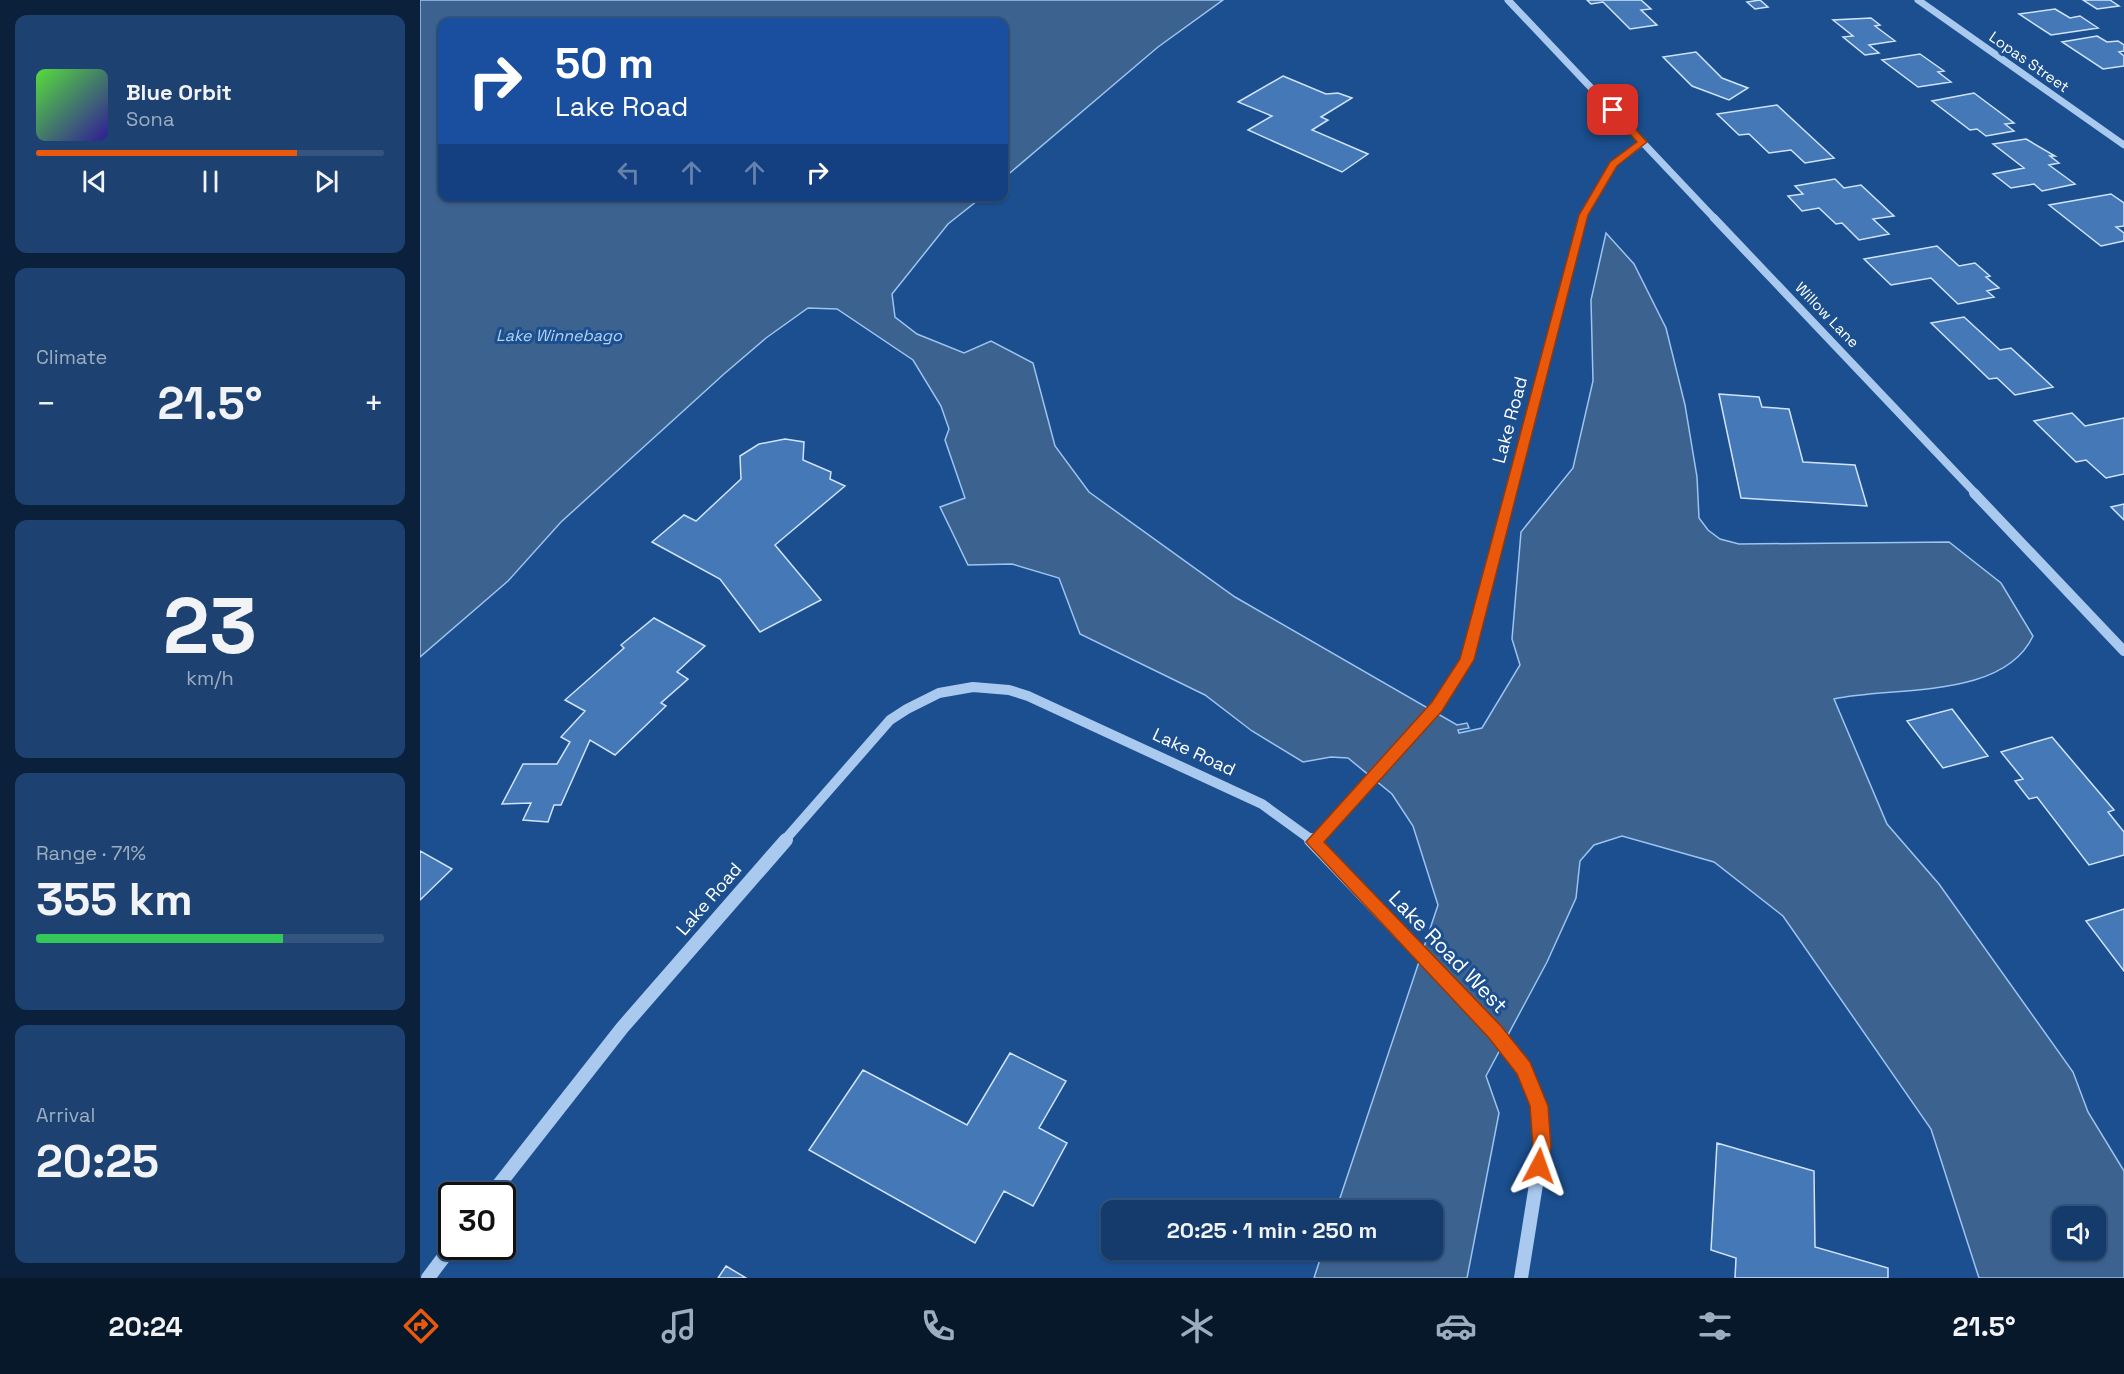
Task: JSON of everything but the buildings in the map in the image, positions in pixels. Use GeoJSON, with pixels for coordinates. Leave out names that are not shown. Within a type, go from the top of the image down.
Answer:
{"type":"FeatureCollection","features":[{"type":"Feature","properties":{"kind":"street","name":"Willow Lane"},"geometry":{"type":"LineString","coordinates":[[1508,0],[2124,651]]}},
{"type":"Feature","properties":{"kind":"street","name":"Lopas Street"},"geometry":{"type":"LineString","coordinates":[[1918,0],[2124,145]]}},
{"type":"Feature","properties":{"kind":"street","name":"Lake Road"},"geometry":{"type":"LineString","coordinates":[[501,1182],[622,1028],[890,720],[917,701],[948,689],[980,686],[1010,690],[1262,804],[1314,842],[1437,707],[1467,660],[1583,215],[1613,164],[1642,142]]}},
{"type":"Feature","properties":{"kind":"street","name":"Lake Road West"},"geometry":{"type":"LineString","coordinates":[[1314,842],[1495,1032],[1524,1068],[1539,1106],[1542,1147],[1521,1278]]}},
{"type":"Feature","properties":{"kind":"street"},"geometry":{"type":"LineString","coordinates":[[428,1278],[442,1260]]}},
{"type":"Feature","properties":{"kind":"water","name":"Lake Winnebago"},"geometry":{"type":"Polygon","coordinates":[[[420,0],[1223,0],[1158,47],[1008,175],[1008,18],[438,18],[438,201],[977,201],[948,224],[892,294],[895,317],[917,334],[964,353],[991,341],[1033,363],[1055,446],[1089,492],[1235,597],[1457,725],[1467,723],[1469,728],[1458,730],[1459,733],[1482,728],[1520,665],[1512,639],[1521,532],[1573,468],[1593,381],[1591,300],[1606,233],[1634,264],[1666,328],[1685,405],[1697,477],[1699,518],[1708,530],[1720,539],[1739,544],[1949,542],[2001,583],[2033,636],[2018,657],[1998,671],[1972,681],[1944,687],[1834,699],[1887,824],[1939,884],[2073,1072],[2088,1112],[2124,1171],[2124,1278],[1979,1278],[1931,1129],[1783,916],[1714,862],[1622,836],[1594,845],[1580,861],[1576,898],[1547,962],[1486,1076],[1499,1113],[1467,1278],[1314,1278],[1320,1260],[1443,1260],[1443,1200],[1339,1200],[1438,905],[1413,826],[1392,794],[1348,758],[1331,757],[1303,762],[1252,731],[1205,695],[1080,634],[1059,578],[1012,564],[968,565],[940,507],[965,498],[945,440],[949,429],[941,406],[913,360],[837,309],[808,308],[766,338],[561,522],[508,581],[420,657],[420,0]]]}},
{"type":"Feature","properties":{"kind":"route"},"geometry":{"type":"LineString","coordinates":[[1539,1166],[1542,1147],[1539,1106],[1524,1068],[1495,1032],[1314,842],[1437,707],[1467,660],[1583,215],[1613,164],[1642,142],[1613,110]]}}]}
